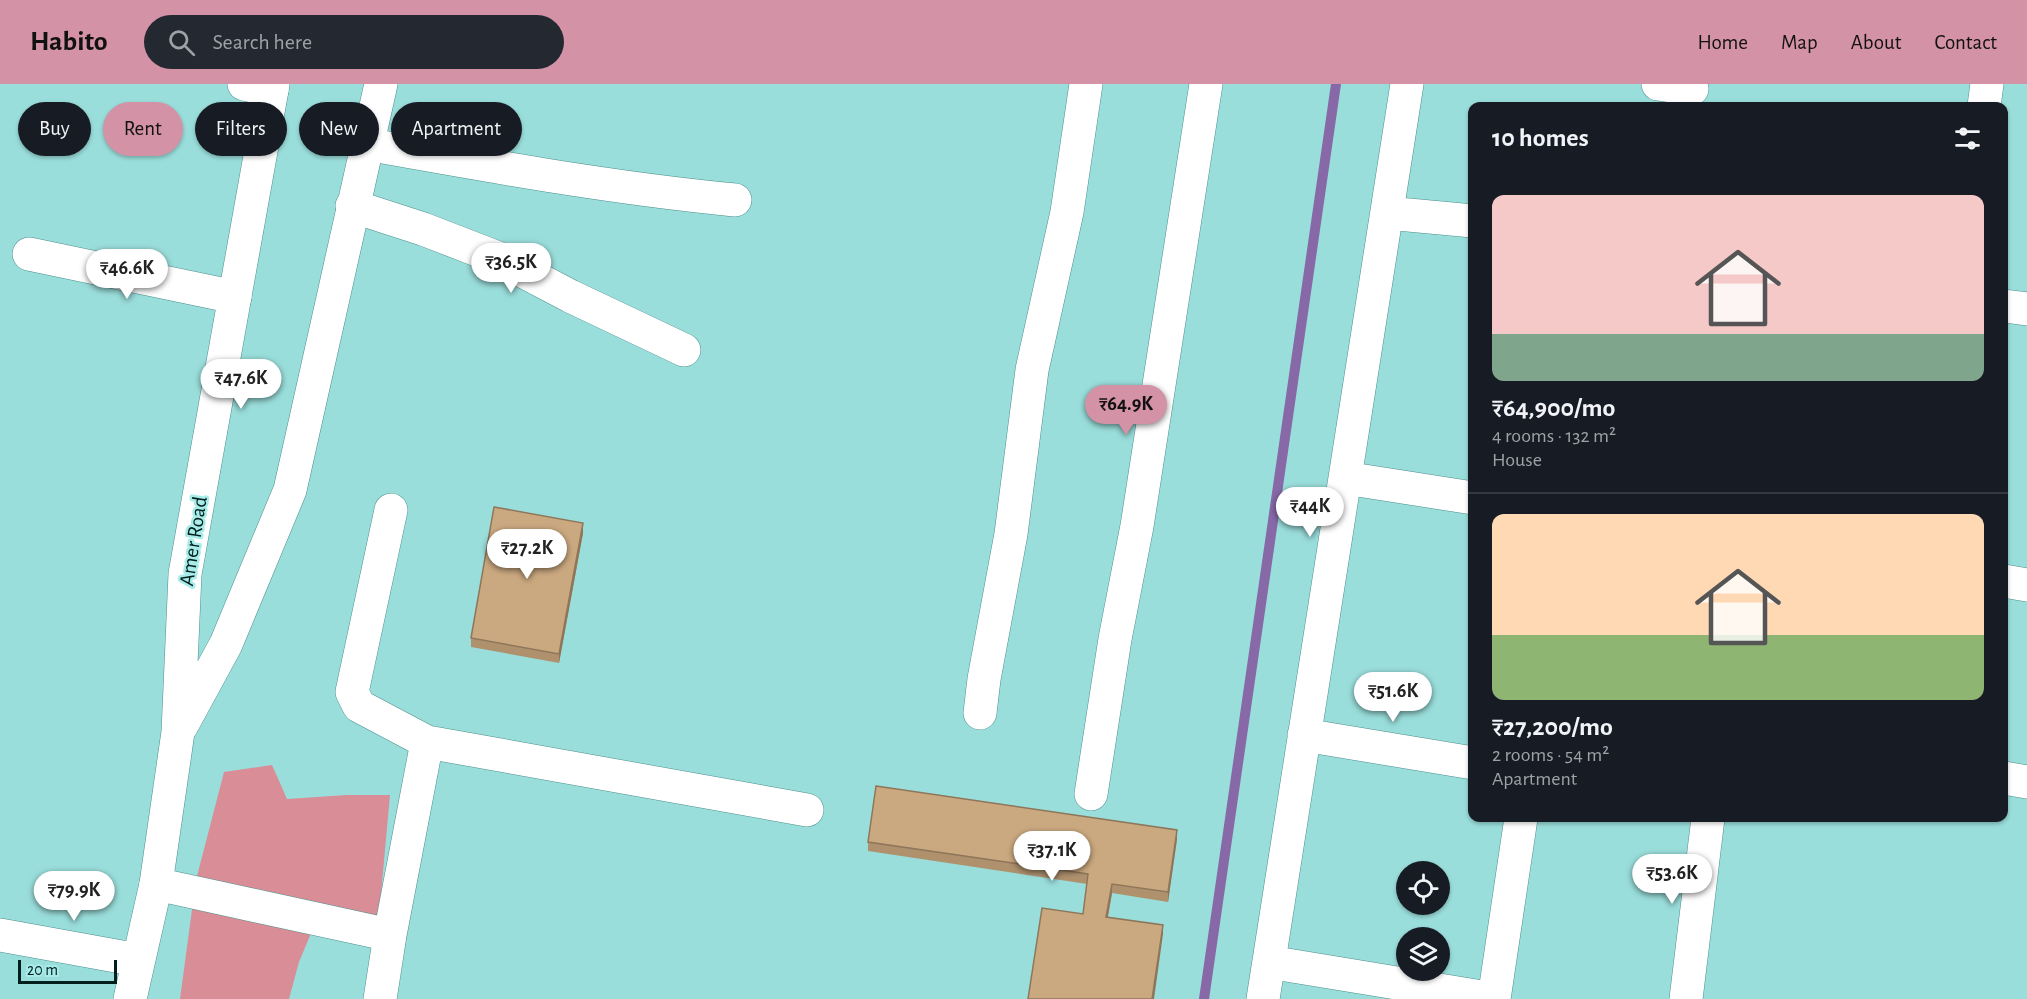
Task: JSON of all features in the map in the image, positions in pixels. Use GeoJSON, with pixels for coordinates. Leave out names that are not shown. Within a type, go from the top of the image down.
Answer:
{"type":"FeatureCollection","features":[{"type":"Feature","properties":{"kind":"street"},"geometry":{"type":"LineString","coordinates":[[376,102],[381,84]]}},
{"type":"Feature","properties":{"kind":"street"},"geometry":{"type":"LineString","coordinates":[[980,713],[1011,534],[1032,370],[1067,212],[1086,84]]}},
{"type":"Feature","properties":{"kind":"street"},"geometry":{"type":"LineString","coordinates":[[1091,794],[1115,639],[1141,504],[1206,84]]}},
{"type":"Feature","properties":{"kind":"street"},"geometry":{"type":"LineString","coordinates":[[1263,999],[1407,84]]}},
{"type":"Feature","properties":{"kind":"street"},"geometry":{"type":"LineString","coordinates":[[1658,84],[1691,93]]}},
{"type":"Feature","properties":{"kind":"street"},"geometry":{"type":"LineString","coordinates":[[1985,102],[1987,84]]}},
{"type":"Feature","properties":{"kind":"street","name":"Amer Road"},"geometry":{"type":"LineString","coordinates":[[130,999],[156,884],[178,732],[185,574],[235,297],[263,86]]}},
{"type":"Feature","properties":{"kind":"street"},"geometry":{"type":"LineString","coordinates":[[379,146],[553,177],[664,193],[735,200]]}},
{"type":"Feature","properties":{"kind":"street"},"geometry":{"type":"LineString","coordinates":[[178,732],[226,644],[290,490],[363,156]]}},
{"type":"Feature","properties":{"kind":"street"},"geometry":{"type":"LineString","coordinates":[[352,206],[423,229],[498,258],[570,296],[684,350]]}},
{"type":"Feature","properties":{"kind":"street"},"geometry":{"type":"LineString","coordinates":[[1387,213],[1468,221]]}},
{"type":"Feature","properties":{"kind":"street"},"geometry":{"type":"LineString","coordinates":[[29,254],[235,297]]}},
{"type":"Feature","properties":{"kind":"street"},"geometry":{"type":"LineString","coordinates":[[2008,307],[2027,309]]}},
{"type":"Feature","properties":{"kind":"street"},"geometry":{"type":"LineString","coordinates":[[1345,478],[1468,497]]}},
{"type":"Feature","properties":{"kind":"street"},"geometry":{"type":"LineString","coordinates":[[391,510],[352,692],[359,706],[427,742],[807,810]]}},
{"type":"Feature","properties":{"kind":"street"},"geometry":{"type":"LineString","coordinates":[[2008,582],[2027,585]]}},
{"type":"Feature","properties":{"kind":"street"},"geometry":{"type":"LineString","coordinates":[[1304,735],[1468,762]]}},
{"type":"Feature","properties":{"kind":"street"},"geometry":{"type":"LineString","coordinates":[[380,999],[427,742]]}},
{"type":"Feature","properties":{"kind":"street"},"geometry":{"type":"LineString","coordinates":[[2008,779],[2027,782]]}},
{"type":"Feature","properties":{"kind":"street"},"geometry":{"type":"LineString","coordinates":[[1269,962],[1494,999],[1520,822]]}},
{"type":"Feature","properties":{"kind":"street"},"geometry":{"type":"LineString","coordinates":[[1686,999],[1708,822]]}},
{"type":"Feature","properties":{"kind":"street"},"geometry":{"type":"LineString","coordinates":[[156,884],[390,935]]}},
{"type":"Feature","properties":{"kind":"street"},"geometry":{"type":"LineString","coordinates":[[0,935],[138,960]]}},
{"type":"Feature","properties":{"kind":"shaded area"},"geometry":{"type":"Polygon","coordinates":[[[272,765],[287,799],[390,795],[378,927],[319,914],[299,962],[289,999],[180,999],[196,880],[224,772],[272,765]]]}},
{"type":"Feature","properties":{"kind":"building"},"geometry":{"type":"Polygon","coordinates":[[[494,507],[583,523],[559,654],[471,638],[494,507]]]}},
{"type":"Feature","properties":{"kind":"building"},"geometry":{"type":"Polygon","coordinates":[[[876,786],[1177,830],[1168,892],[1112,884],[1106,917],[1163,925],[1152,999],[1028,999],[1042,908],[1083,914],[1088,874],[868,842],[876,786]]]}},
{"type":"Feature","properties":{"kind":"waterway"},"geometry":{"type":"LineString","coordinates":[[1204,999],[1336,84]]}}]}
